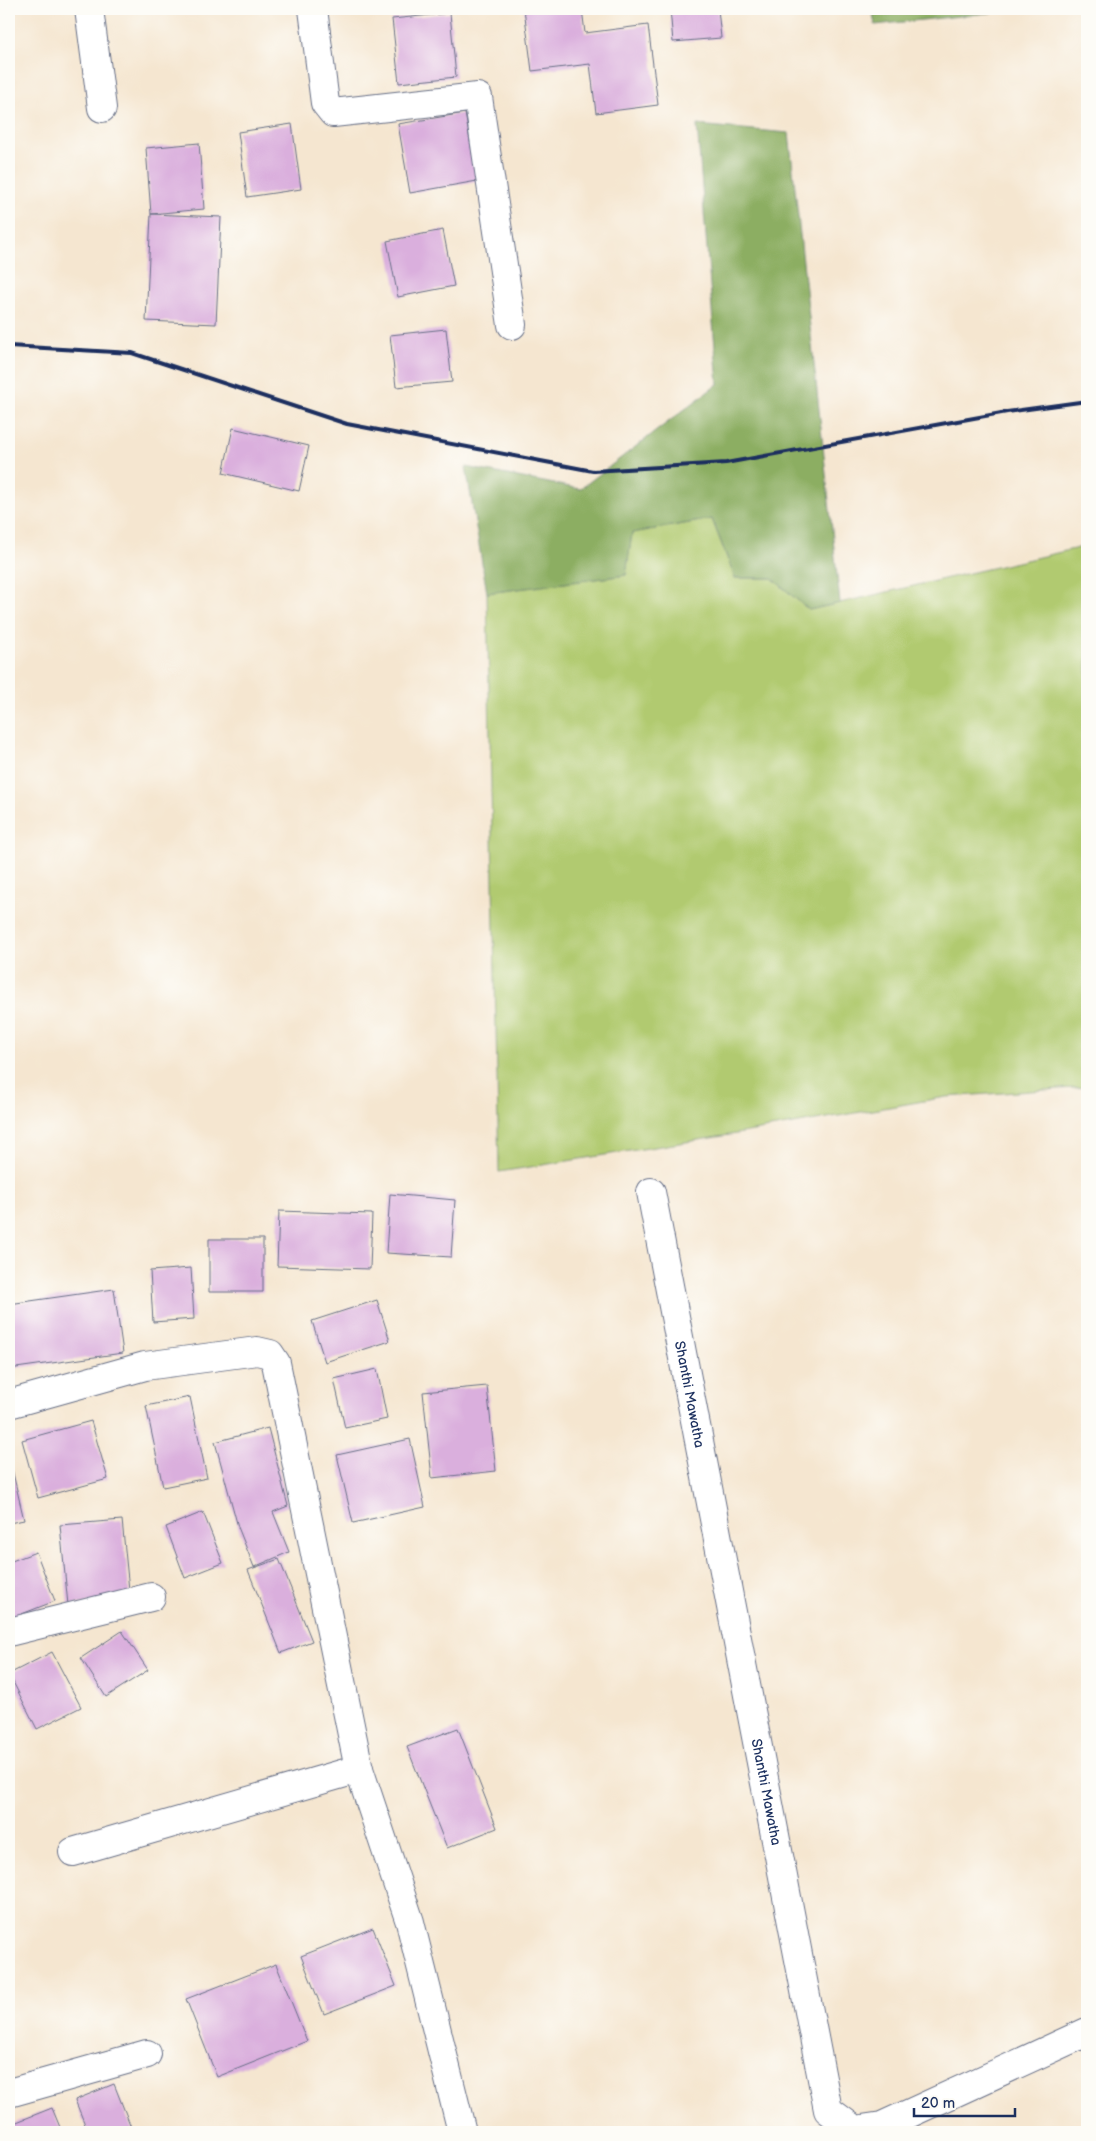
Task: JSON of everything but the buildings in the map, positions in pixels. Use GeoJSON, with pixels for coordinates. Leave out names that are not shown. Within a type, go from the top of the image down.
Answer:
{"type":"FeatureCollection","features":[{"type":"Feature","properties":{"kind":"street"},"geometry":{"type":"LineString","coordinates":[[89,9],[102,108]]}},
{"type":"Feature","properties":{"kind":"street"},"geometry":{"type":"LineString","coordinates":[[313,9],[325,103],[333,112],[478,97],[512,325]]}},
{"type":"Feature","properties":{"kind":"street","name":"Shanthi Mawatha"},"geometry":{"type":"LineString","coordinates":[[650,1192],[828,2110],[855,2130],[882,2126],[1087,2032]]}},
{"type":"Feature","properties":{"kind":"street"},"geometry":{"type":"LineString","coordinates":[[9,1404],[145,1366],[257,1351],[270,1354],[276,1363],[358,1769],[410,1922],[462,2132]]}},
{"type":"Feature","properties":{"kind":"street"},"geometry":{"type":"LineString","coordinates":[[9,1632],[151,1598]]}},
{"type":"Feature","properties":{"kind":"street"},"geometry":{"type":"LineString","coordinates":[[73,1852],[358,1769]]}},
{"type":"Feature","properties":{"kind":"street"},"geometry":{"type":"LineString","coordinates":[[9,2093],[147,2054]]}},
{"type":"Feature","properties":{"kind":"green space"},"geometry":{"type":"Polygon","coordinates":[[[872,9],[1026,9],[875,25],[872,9]]]}},
{"type":"Feature","properties":{"kind":"green space"},"geometry":{"type":"Polygon","coordinates":[[[697,125],[789,133],[840,603],[809,610],[772,578],[735,578],[712,519],[632,533],[626,575],[487,593],[466,467],[580,489],[718,384],[697,125]]]}},
{"type":"Feature","properties":{"kind":"green space"},"geometry":{"type":"Polygon","coordinates":[[[712,519],[735,578],[772,578],[809,610],[1087,546],[1087,1087],[946,1097],[742,1133],[499,1172],[487,593],[626,575],[632,533],[712,519]]]}},
{"type":"Feature","properties":{"kind":"railway"},"geometry":{"type":"LineString","coordinates":[[9,346],[132,353],[347,424],[593,471],[726,463],[1007,412],[1087,401]]}}]}
